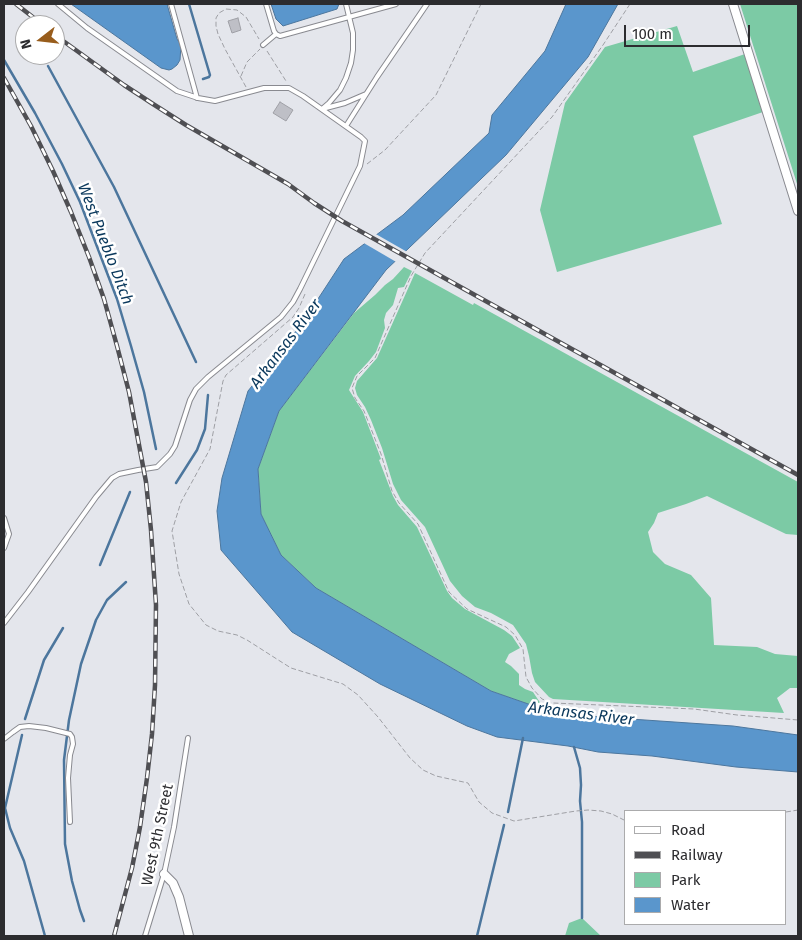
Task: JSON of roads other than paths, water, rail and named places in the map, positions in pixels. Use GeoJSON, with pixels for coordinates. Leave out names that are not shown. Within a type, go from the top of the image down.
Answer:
{"type":"FeatureCollection","features":[{"type":"Feature","properties":{"kind":"street"},"geometry":{"type":"LineString","coordinates":[[733,4],[798,211]]}},
{"type":"Feature","properties":{"kind":"street"},"geometry":{"type":"LineString","coordinates":[[164,874],[173,883],[179,897],[189,936]]}},
{"type":"Feature","properties":{"kind":"lane"},"geometry":{"type":"LineString","coordinates":[[4,623],[112,478],[119,474],[157,467],[175,446],[190,400],[196,389],[281,317],[293,302],[360,166],[365,141],[322,109],[289,88],[264,88],[215,101],[177,91],[87,28],[58,4]]}},
{"type":"Feature","properties":{"kind":"lane"},"geometry":{"type":"LineString","coordinates":[[171,4],[198,98]]}},
{"type":"Feature","properties":{"kind":"lane"},"geometry":{"type":"LineString","coordinates":[[266,4],[274,31],[280,36],[396,4]]}},
{"type":"Feature","properties":{"kind":"lane"},"geometry":{"type":"LineString","coordinates":[[322,109],[340,90],[352,64],[354,50],[353,33],[346,4]]}},
{"type":"Feature","properties":{"kind":"lane"},"geometry":{"type":"LineString","coordinates":[[346,126],[427,4]]}},
{"type":"Feature","properties":{"kind":"lane"},"geometry":{"type":"LineString","coordinates":[[264,45],[276,34]]}},
{"type":"Feature","properties":{"kind":"lane"},"geometry":{"type":"LineString","coordinates":[[322,109],[345,103],[366,94]]}},
{"type":"Feature","properties":{"kind":"lane"},"geometry":{"type":"LineString","coordinates":[[4,518],[9,534],[4,548]]}},
{"type":"Feature","properties":{"kind":"lane"},"geometry":{"type":"LineString","coordinates":[[4,739],[20,727],[29,726],[70,734],[72,737],[68,778],[70,822]]}},
{"type":"Feature","properties":{"kind":"lane","name":"West 9th Street"},"geometry":{"type":"LineString","coordinates":[[145,936],[164,874],[174,827],[188,738]]}},
{"type":"Feature","properties":{"kind":"water"},"geometry":{"type":"Polygon","coordinates":[[[71,4],[167,4],[177,39],[181,45],[180,60],[172,69],[161,68],[71,4]]]}},
{"type":"Feature","properties":{"kind":"water"},"geometry":{"type":"Polygon","coordinates":[[[271,4],[339,4],[337,9],[283,26],[276,19],[271,4]]]}},
{"type":"Feature","properties":{"kind":"water","name":"Arkansas River"},"geometry":{"type":"Polygon","coordinates":[[[566,4],[618,4],[588,57],[506,155],[386,270],[279,411],[258,469],[261,514],[281,555],[316,588],[491,691],[557,714],[733,726],[798,735],[798,772],[598,752],[568,746],[497,737],[467,726],[380,684],[292,632],[221,550],[217,511],[222,478],[248,391],[301,325],[344,259],[403,215],[489,133],[492,115],[545,51],[566,4]]]}},
{"type":"Feature","properties":{"kind":"waterway"},"geometry":{"type":"LineString","coordinates":[[189,4],[210,75],[203,79]]}},
{"type":"Feature","properties":{"kind":"waterway","name":"West Pueblo Ditch"},"geometry":{"type":"LineString","coordinates":[[4,60],[35,113],[80,202],[117,299],[144,392],[156,449]]}},
{"type":"Feature","properties":{"kind":"waterway"},"geometry":{"type":"LineString","coordinates":[[48,66],[114,187],[196,362]]}},
{"type":"Feature","properties":{"kind":"waterway"},"geometry":{"type":"LineString","coordinates":[[176,483],[197,450],[205,429],[208,395]]}},
{"type":"Feature","properties":{"kind":"waterway","name":"West Pueblo Ditch"},"geometry":{"type":"LineString","coordinates":[[100,565],[130,492]]}},
{"type":"Feature","properties":{"kind":"waterway"},"geometry":{"type":"LineString","coordinates":[[84,921],[72,881],[65,844],[64,760],[69,720],[81,664],[96,620],[107,600],[126,582]]}},
{"type":"Feature","properties":{"kind":"waterway","name":"West Pueblo Ditch"},"geometry":{"type":"LineString","coordinates":[[25,719],[44,660],[63,628]]}},
{"type":"Feature","properties":{"kind":"waterway","name":"West Pueblo Ditch"},"geometry":{"type":"LineString","coordinates":[[22,735],[5,808],[10,828],[24,861],[45,936]]}},
{"type":"Feature","properties":{"kind":"waterway"},"geometry":{"type":"LineString","coordinates":[[508,812],[523,738]]}},
{"type":"Feature","properties":{"kind":"waterway"},"geometry":{"type":"LineString","coordinates":[[574,747],[580,768],[581,785],[582,918]]}},
{"type":"Feature","properties":{"kind":"waterway"},"geometry":{"type":"LineString","coordinates":[[477,936],[504,825]]}},
{"type":"Feature","properties":{"kind":"railway"},"geometry":{"type":"LineString","coordinates":[[16,4],[30,15]]}},
{"type":"Feature","properties":{"kind":"railway"},"geometry":{"type":"LineString","coordinates":[[65,42],[153,104],[288,184],[342,221],[798,475]]}},
{"type":"Feature","properties":{"kind":"railway"},"geometry":{"type":"LineString","coordinates":[[4,78],[31,126],[53,171],[89,257],[104,299],[129,392],[146,482],[156,605],[152,734],[140,827],[132,868],[114,936]]}}]}
